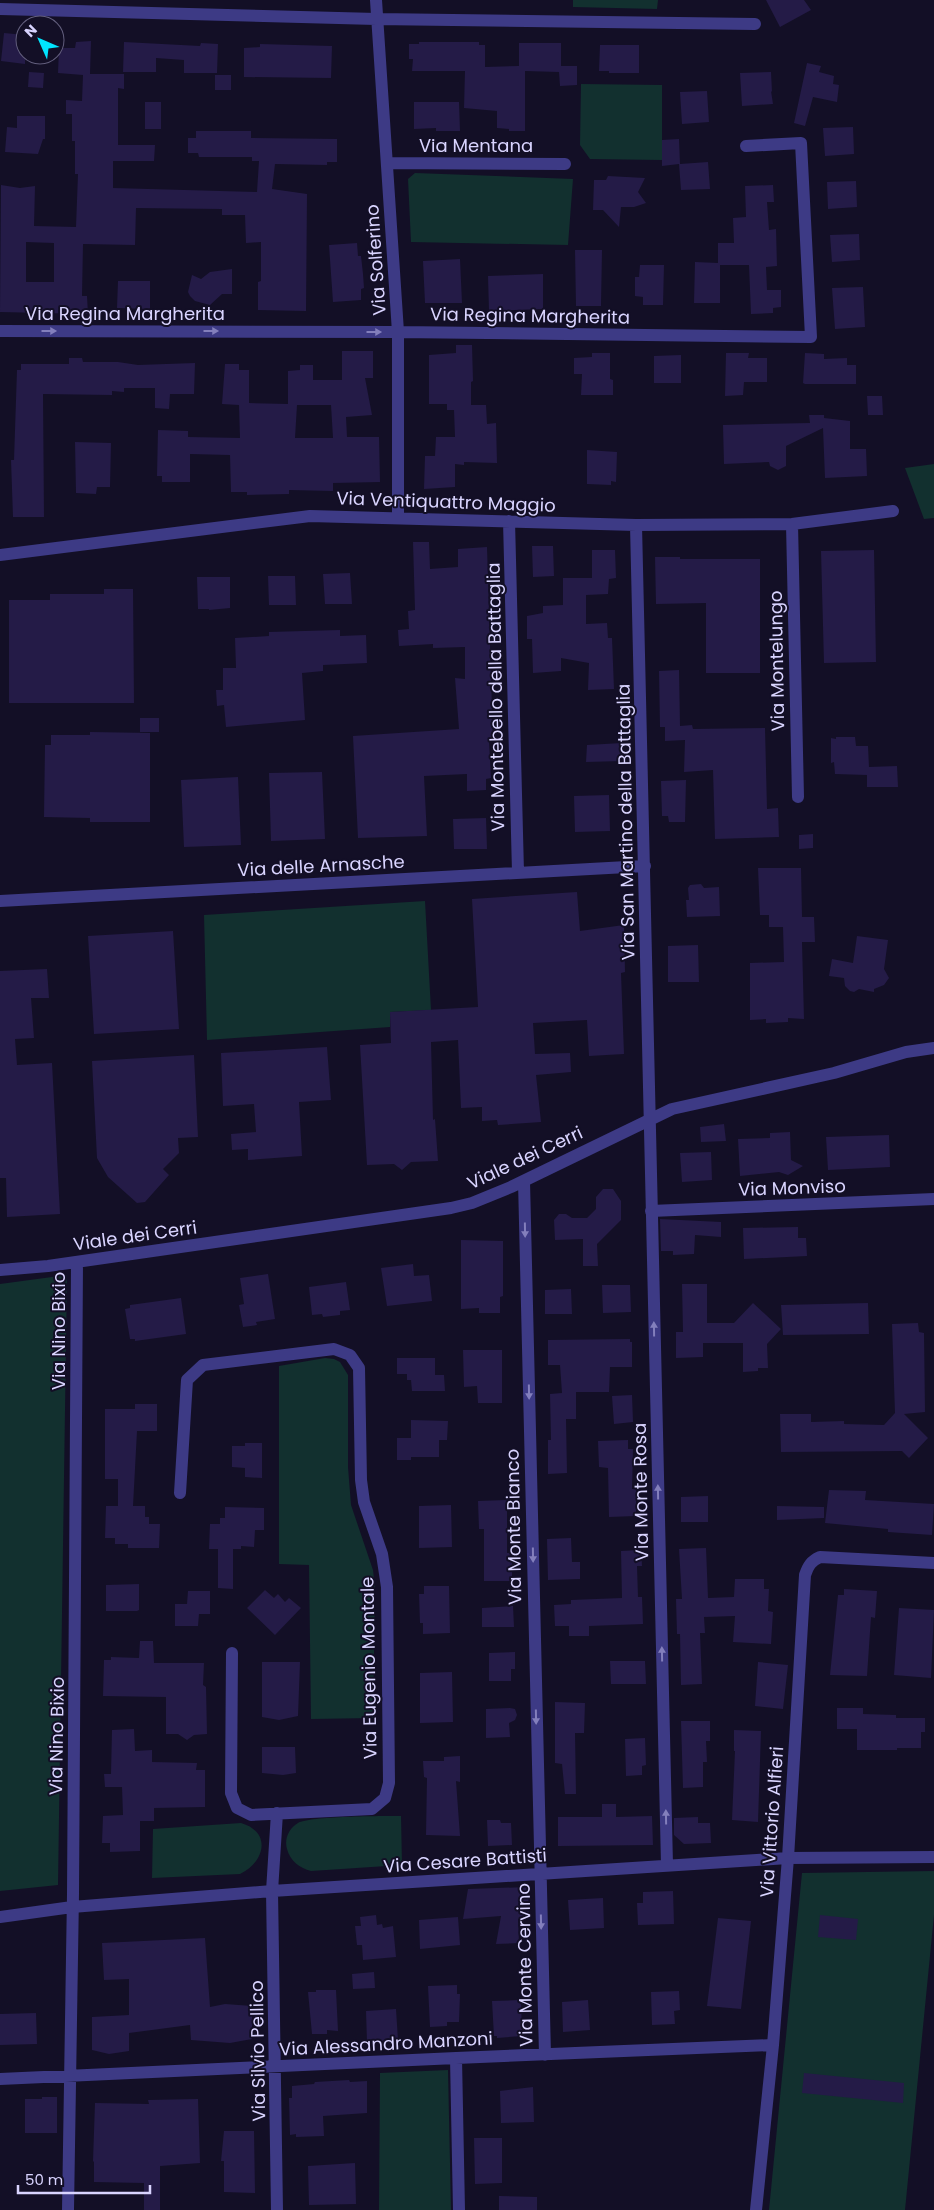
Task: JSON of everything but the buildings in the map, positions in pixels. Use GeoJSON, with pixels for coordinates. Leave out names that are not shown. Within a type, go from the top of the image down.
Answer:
{"type":"FeatureCollection","features":[{"type":"Feature","properties":{"kind":"street","name":"Via Solferino"},"geometry":{"type":"LineString","coordinates":[[376,0],[398,332],[398,518]]}},
{"type":"Feature","properties":{"kind":"street"},"geometry":{"type":"LineString","coordinates":[[0,9],[376,19],[755,24]]}},
{"type":"Feature","properties":{"kind":"street","name":"Via Regina Margherita"},"geometry":{"type":"LineString","coordinates":[[0,331],[398,332],[811,337],[801,143],[746,146]]}},
{"type":"Feature","properties":{"kind":"street","name":"Via Mentana"},"geometry":{"type":"LineString","coordinates":[[387,163],[565,164]]}},
{"type":"Feature","properties":{"kind":"street","name":"Via Ventiquattro Maggio"},"geometry":{"type":"LineString","coordinates":[[0,555],[310,516],[636,525],[792,524],[893,510]]}},
{"type":"Feature","properties":{"kind":"street","name":"Via Montebello della Battaglia"},"geometry":{"type":"LineString","coordinates":[[509,521],[518,872]]}},
{"type":"Feature","properties":{"kind":"street","name":"Via Montelungo"},"geometry":{"type":"LineString","coordinates":[[792,524],[798,798]]}},
{"type":"Feature","properties":{"kind":"street","name":"Via San Martino della Battaglia"},"geometry":{"type":"LineString","coordinates":[[636,525],[651,1118]]}},
{"type":"Feature","properties":{"kind":"street","name":"Via delle Arnasche"},"geometry":{"type":"LineString","coordinates":[[0,901],[645,866]]}},
{"type":"Feature","properties":{"kind":"street","name":"Viale dei Cerri"},"geometry":{"type":"LineString","coordinates":[[0,1270],[77,1262],[430,1212],[472,1203],[524,1181],[651,1118],[682,1107],[834,1073],[906,1052],[934,1048]]}},
{"type":"Feature","properties":{"kind":"street","name":"Via Monte Rosa"},"geometry":{"type":"LineString","coordinates":[[651,1118],[651,1211],[667,1865]]}},
{"type":"Feature","properties":{"kind":"street","name":"Via Monte Bianco"},"geometry":{"type":"LineString","coordinates":[[524,1181],[540,1873]]}},
{"type":"Feature","properties":{"kind":"street","name":"Via Monviso"},"geometry":{"type":"LineString","coordinates":[[651,1211],[934,1199]]}},
{"type":"Feature","properties":{"kind":"street","name":"Via Nino Bixio"},"geometry":{"type":"LineString","coordinates":[[68,2210],[77,1262]]}},
{"type":"Feature","properties":{"kind":"street","name":"Via Eugenio Montale"},"geometry":{"type":"LineString","coordinates":[[180,1493],[187,1380],[203,1365],[334,1349],[350,1355],[359,1368],[361,1480],[364,1502],[382,1554],[387,1587],[389,1783],[385,1798],[372,1809],[252,1815],[237,1808],[230,1793],[232,1653]]}},
{"type":"Feature","properties":{"kind":"street","name":"Via Vittorio Alfieri"},"geometry":{"type":"LineString","coordinates":[[756,2210],[773,2045],[788,1858],[805,1575],[808,1566],[813,1560],[820,1557],[934,1563]]}},
{"type":"Feature","properties":{"kind":"street"},"geometry":{"type":"LineString","coordinates":[[272,1891],[277,1814]]}},
{"type":"Feature","properties":{"kind":"street","name":"Via Cesare Battisti"},"geometry":{"type":"LineString","coordinates":[[0,1917],[72,1907],[540,1873],[788,1858],[934,1857]]}},
{"type":"Feature","properties":{"kind":"street","name":"Via Monte Cervino"},"geometry":{"type":"LineString","coordinates":[[540,1873],[545,2055]]}},
{"type":"Feature","properties":{"kind":"street","name":"Via Silvio Pellico"},"geometry":{"type":"LineString","coordinates":[[272,1891],[277,2210]]}},
{"type":"Feature","properties":{"kind":"street","name":"Via Alessandro Manzoni"},"geometry":{"type":"LineString","coordinates":[[0,2079],[773,2045]]}},
{"type":"Feature","properties":{"kind":"street"},"geometry":{"type":"LineString","coordinates":[[456,2058],[459,2210]]}},
{"type":"Feature","properties":{"kind":"green space"},"geometry":{"type":"Polygon","coordinates":[[[573,0],[658,0],[657,9],[573,7],[573,0]]]}},
{"type":"Feature","properties":{"kind":"green space"},"geometry":{"type":"Polygon","coordinates":[[[581,84],[662,85],[662,160],[590,159],[580,145],[581,84]]]}},
{"type":"Feature","properties":{"kind":"green space"},"geometry":{"type":"Polygon","coordinates":[[[415,173],[573,179],[568,245],[411,242],[408,179],[415,173]]]}},
{"type":"Feature","properties":{"kind":"green space"},"geometry":{"type":"Polygon","coordinates":[[[934,464],[934,518],[924,519],[905,468],[934,464]]]}},
{"type":"Feature","properties":{"kind":"green space"},"geometry":{"type":"Polygon","coordinates":[[[425,901],[431,1010],[390,1012],[390,1027],[207,1040],[204,915],[425,901]]]}},
{"type":"Feature","properties":{"kind":"green space"},"geometry":{"type":"Polygon","coordinates":[[[67,1275],[58,1885],[0,1891],[0,1284],[67,1275]]]}},
{"type":"Feature","properties":{"kind":"green space"},"geometry":{"type":"Polygon","coordinates":[[[325,1358],[340,1362],[348,1375],[348,1467],[351,1505],[373,1570],[375,1588],[373,1718],[311,1719],[309,1565],[279,1564],[279,1366],[325,1358]]]}},
{"type":"Feature","properties":{"kind":"green space"},"geometry":{"type":"Polygon","coordinates":[[[401,1816],[402,1865],[311,1871],[296,1863],[290,1857],[287,1849],[287,1838],[290,1831],[298,1823],[316,1819],[401,1816]]]}},
{"type":"Feature","properties":{"kind":"green space"},"geometry":{"type":"Polygon","coordinates":[[[241,1823],[251,1827],[257,1833],[262,1847],[255,1862],[240,1874],[152,1878],[153,1829],[241,1823]]]}},
{"type":"Feature","properties":{"kind":"green space"},"geometry":{"type":"Polygon","coordinates":[[[934,1871],[934,1915],[905,2210],[769,2210],[802,1873],[934,1871]]]}},
{"type":"Feature","properties":{"kind":"green space"},"geometry":{"type":"Polygon","coordinates":[[[448,2070],[451,2210],[379,2210],[380,2073],[448,2070]]]}}]}
